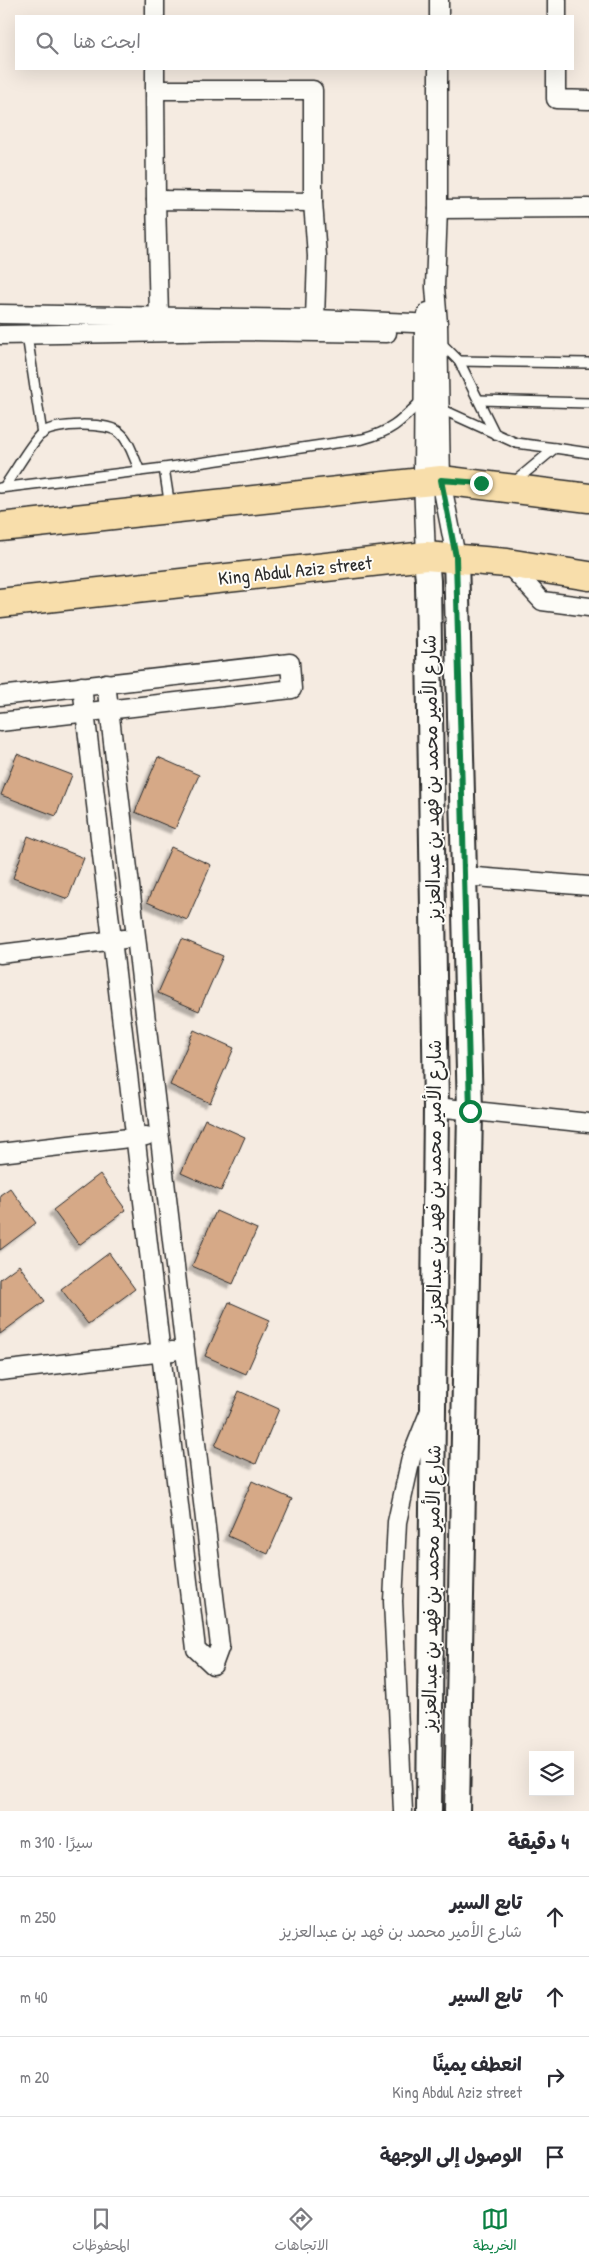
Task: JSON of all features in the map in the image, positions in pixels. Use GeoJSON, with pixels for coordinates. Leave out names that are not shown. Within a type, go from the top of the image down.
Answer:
{"type":"FeatureCollection","features":[{"type":"Feature","properties":{"kind":"main road"},"geometry":{"type":"LineString","coordinates":[[0,527],[432,480],[509,486],[589,498]]}},
{"type":"Feature","properties":{"kind":"main road","name":"King Abdul Aziz street"},"geometry":{"type":"LineString","coordinates":[[0,603],[426,556],[456,557],[508,563],[589,576]]}},
{"type":"Feature","properties":{"kind":"main road","name":"شارع الأمير محمد بن فهد بن عبدالعزيز"},"geometry":{"type":"LineString","coordinates":[[426,556],[428,581],[436,1107],[429,1811]]}},
{"type":"Feature","properties":{"kind":"main road","name":"شارع الأمير محمد بن فهد بن عبدالعزيز"},"geometry":{"type":"LineString","coordinates":[[456,557],[470,1111],[457,1811]]}},
{"type":"Feature","properties":{"kind":"street"},"geometry":{"type":"LineString","coordinates":[[155,0],[155,15]]}},
{"type":"Feature","properties":{"kind":"street"},"geometry":{"type":"LineString","coordinates":[[438,0],[438,15]]}},
{"type":"Feature","properties":{"kind":"street"},"geometry":{"type":"LineString","coordinates":[[557,0],[557,15]]}},
{"type":"Feature","properties":{"kind":"street"},"geometry":{"type":"LineString","coordinates":[[155,70],[159,317]]}},
{"type":"Feature","properties":{"kind":"street"},"geometry":{"type":"LineString","coordinates":[[438,70],[438,209],[435,287],[424,398],[432,480],[456,557]]}},
{"type":"Feature","properties":{"kind":"street"},"geometry":{"type":"LineString","coordinates":[[556,70],[556,99],[589,100]]}},
{"type":"Feature","properties":{"kind":"street"},"geometry":{"type":"LineString","coordinates":[[155,90],[313,90],[313,202],[317,256],[315,319]]}},
{"type":"Feature","properties":{"kind":"street"},"geometry":{"type":"LineString","coordinates":[[156,200],[313,202]]}},
{"type":"Feature","properties":{"kind":"street"},"geometry":{"type":"LineString","coordinates":[[438,209],[589,208]]}},
{"type":"Feature","properties":{"kind":"street"},"geometry":{"type":"LineString","coordinates":[[0,314],[315,319],[432,331]]}},
{"type":"Feature","properties":{"kind":"street"},"geometry":{"type":"LineString","coordinates":[[0,335],[230,331],[432,331]]}},
{"type":"Feature","properties":{"kind":"street"},"geometry":{"type":"LineString","coordinates":[[426,556],[440,408],[432,331]]}},
{"type":"Feature","properties":{"kind":"street"},"geometry":{"type":"LineString","coordinates":[[508,563],[542,601],[589,607]]}},
{"type":"Feature","properties":{"kind":"street"},"geometry":{"type":"LineString","coordinates":[[0,696],[290,663],[292,689],[0,722]]}},
{"type":"Feature","properties":{"kind":"street"},"geometry":{"type":"LineString","coordinates":[[82,686],[196,1649],[213,1665],[220,1646],[106,683]]}},
{"type":"Feature","properties":{"kind":"street"},"geometry":{"type":"LineString","coordinates":[[464,876],[589,886]]}},
{"type":"Feature","properties":{"kind":"street"},"geometry":{"type":"LineString","coordinates":[[0,954],[135,938]]}},
{"type":"Feature","properties":{"kind":"street"},"geometry":{"type":"LineString","coordinates":[[436,1107],[589,1123]]}},
{"type":"Feature","properties":{"kind":"street"},"geometry":{"type":"LineString","coordinates":[[0,1153],[159,1134]]}},
{"type":"Feature","properties":{"kind":"street"},"geometry":{"type":"LineString","coordinates":[[0,1372],[184,1350]]}},
{"type":"Feature","properties":{"kind":"street"},"geometry":{"type":"LineString","coordinates":[[403,1811],[394,1601],[397,1522],[412,1458],[433,1403]]}},
{"type":"Feature","properties":{"kind":"lane"},"geometry":{"type":"LineString","coordinates":[[432,331],[459,362],[495,434]]}},
{"type":"Feature","properties":{"kind":"lane"},"geometry":{"type":"LineString","coordinates":[[27,335],[42,434]]}},
{"type":"Feature","properties":{"kind":"lane"},"geometry":{"type":"LineString","coordinates":[[459,362],[589,362]]}},
{"type":"Feature","properties":{"kind":"lane"},"geometry":{"type":"LineString","coordinates":[[2,488],[164,468],[363,439],[379,435],[393,428],[424,398]]}},
{"type":"Feature","properties":{"kind":"lane"},"geometry":{"type":"LineString","coordinates":[[479,400],[589,403]]}},
{"type":"Feature","properties":{"kind":"lane"},"geometry":{"type":"LineString","coordinates":[[440,408],[495,434],[525,445],[589,453]]}},
{"type":"Feature","properties":{"kind":"lane"},"geometry":{"type":"LineString","coordinates":[[2,488],[42,434],[62,426],[105,425],[116,429],[123,435],[140,471]]}},
{"type":"Feature","properties":{"kind":"lane"},"geometry":{"type":"LineString","coordinates":[[509,486],[555,448]]}},
{"type":"Feature","properties":{"kind":"lane"},"geometry":{"type":"LineString","coordinates":[[164,468],[170,509]]}},
{"type":"Feature","properties":{"kind":"building"},"geometry":{"type":"Polygon","coordinates":[[[17,754],[72,775],[56,816],[1,795],[17,754]]]}},
{"type":"Feature","properties":{"kind":"building"},"geometry":{"type":"Polygon","coordinates":[[[158,757],[199,775],[175,829],[135,812],[158,757]]]}},
{"type":"Feature","properties":{"kind":"building"},"geometry":{"type":"Polygon","coordinates":[[[28,836],[84,858],[68,899],[13,878],[28,836]]]}},
{"type":"Feature","properties":{"kind":"building"},"geometry":{"type":"Polygon","coordinates":[[[171,847],[211,865],[187,920],[147,902],[171,847]]]}},
{"type":"Feature","properties":{"kind":"building"},"geometry":{"type":"Polygon","coordinates":[[[182,939],[223,956],[199,1011],[158,993],[182,939]]]}},
{"type":"Feature","properties":{"kind":"building"},"geometry":{"type":"Polygon","coordinates":[[[194,1030],[234,1048],[210,1103],[170,1085],[194,1030]]]}},
{"type":"Feature","properties":{"kind":"building"},"geometry":{"type":"Polygon","coordinates":[[[205,1119],[245,1137],[221,1191],[181,1173],[205,1119]]]}},
{"type":"Feature","properties":{"kind":"building"},"geometry":{"type":"Polygon","coordinates":[[[100,1174],[126,1210],[79,1245],[53,1210],[100,1174]]]}},
{"type":"Feature","properties":{"kind":"building"},"geometry":{"type":"Polygon","coordinates":[[[10,1188],[36,1223],[0,1250],[0,1195],[10,1188]]]}},
{"type":"Feature","properties":{"kind":"building"},"geometry":{"type":"Polygon","coordinates":[[[216,1211],[257,1229],[233,1284],[192,1266],[216,1211]]]}},
{"type":"Feature","properties":{"kind":"building"},"geometry":{"type":"Polygon","coordinates":[[[109,1253],[135,1289],[88,1324],[61,1289],[109,1253]]]}},
{"type":"Feature","properties":{"kind":"building"},"geometry":{"type":"Polygon","coordinates":[[[19,1265],[45,1301],[0,1334],[0,1279],[19,1265]]]}},
{"type":"Feature","properties":{"kind":"building"},"geometry":{"type":"Polygon","coordinates":[[[229,1302],[270,1320],[246,1374],[205,1356],[229,1302]]]}},
{"type":"Feature","properties":{"kind":"building"},"geometry":{"type":"Polygon","coordinates":[[[239,1391],[279,1409],[256,1464],[215,1446],[239,1391]]]}},
{"type":"Feature","properties":{"kind":"building"},"geometry":{"type":"Polygon","coordinates":[[[252,1481],[292,1499],[268,1554],[228,1536],[252,1481]]]}},
{"type":"Feature","properties":{"kind":"route"},"geometry":{"type":"LineString","coordinates":[[470,1111],[456,557],[441,480],[481,483]]}}]}
